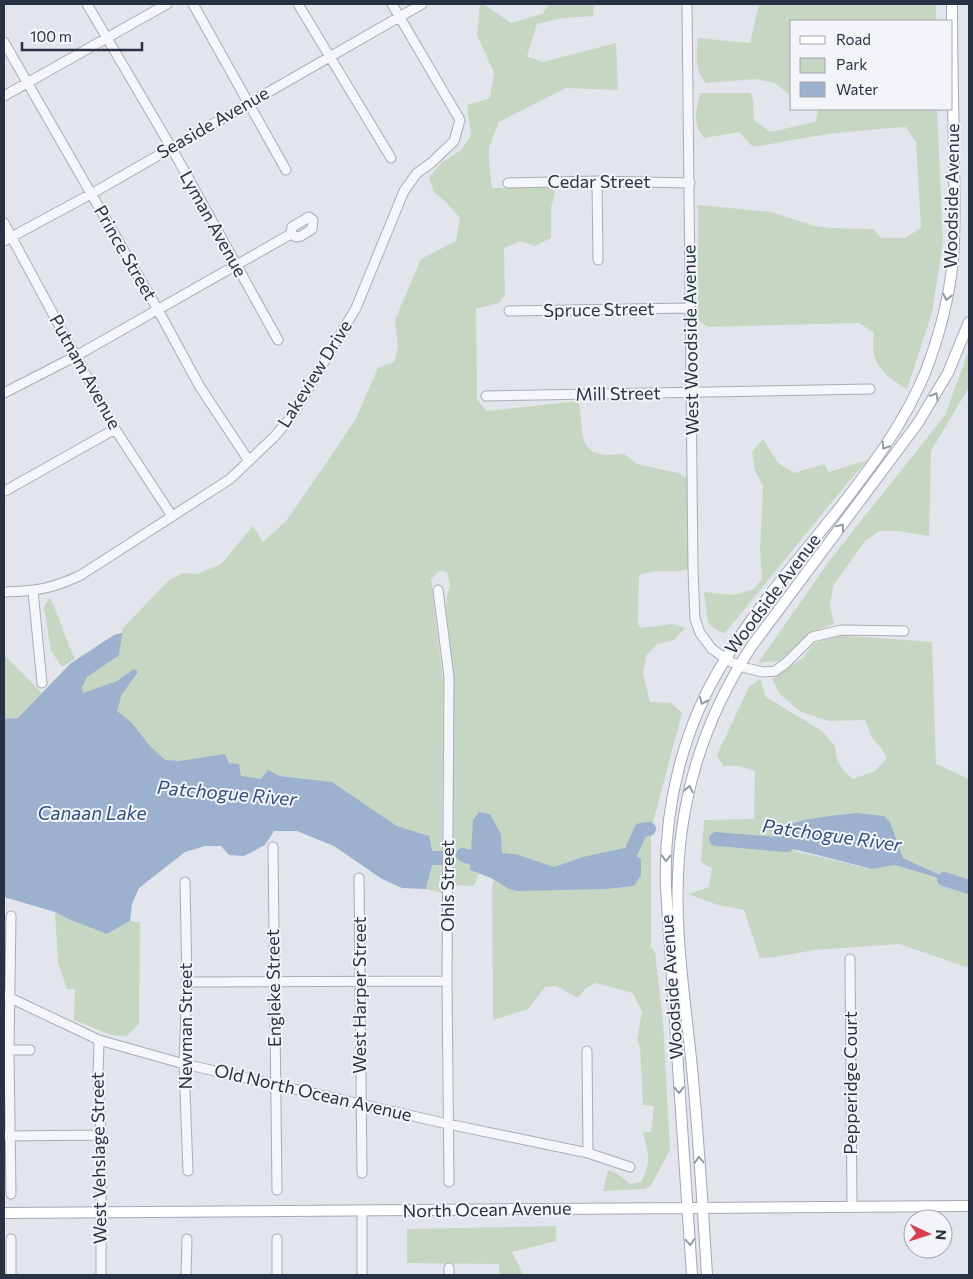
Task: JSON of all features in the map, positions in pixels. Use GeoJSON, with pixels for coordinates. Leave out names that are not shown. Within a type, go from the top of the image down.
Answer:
{"type":"FeatureCollection","features":[{"type":"Feature","properties":{"kind":"main road","name":"Woodside Avenue"},"geometry":{"type":"LineString","coordinates":[[952,4],[952,20]]}},
{"type":"Feature","properties":{"kind":"main road","name":"Woodside Avenue"},"geometry":{"type":"LineString","coordinates":[[687,1209],[667,904],[666,844],[672,800],[686,743],[702,702],[732,662],[766,601],[884,449],[914,397],[934,345],[948,289],[954,232],[953,110]]}},
{"type":"Feature","properties":{"kind":"main road","name":"Woodside Avenue"},"geometry":{"type":"LineString","coordinates":[[702,1209],[694,1088],[678,921],[679,855],[686,806],[700,749],[732,662],[756,640],[918,423],[948,373],[969,322]]}},
{"type":"Feature","properties":{"kind":"main road","name":"North Ocean Avenue"},"geometry":{"type":"LineString","coordinates":[[4,1214],[969,1206]]}},
{"type":"Feature","properties":{"kind":"main road"},"geometry":{"type":"LineString","coordinates":[[687,1209],[692,1275]]}},
{"type":"Feature","properties":{"kind":"main road"},"geometry":{"type":"LineString","coordinates":[[702,1209],[707,1275]]}},
{"type":"Feature","properties":{"kind":"street","name":"Lyman Avenue"},"geometry":{"type":"LineString","coordinates":[[87,4],[171,147],[278,340]]}},
{"type":"Feature","properties":{"kind":"street"},"geometry":{"type":"LineString","coordinates":[[4,96],[167,4]]}},
{"type":"Feature","properties":{"kind":"street"},"geometry":{"type":"LineString","coordinates":[[193,4],[286,170]]}},
{"type":"Feature","properties":{"kind":"street"},"geometry":{"type":"LineString","coordinates":[[298,4],[391,158]]}},
{"type":"Feature","properties":{"kind":"street"},"geometry":{"type":"LineString","coordinates":[[392,4],[399,17]]}},
{"type":"Feature","properties":{"kind":"street","name":"Seaside Avenue"},"geometry":{"type":"LineString","coordinates":[[8,239],[91,194],[422,4]]}},
{"type":"Feature","properties":{"kind":"street","name":"West Woodside Avenue"},"geometry":{"type":"LineString","coordinates":[[687,4],[690,183],[689,308],[695,619],[703,640],[712,649],[732,662]]}},
{"type":"Feature","properties":{"kind":"street","name":"Lakeview Drive"},"geometry":{"type":"LineString","coordinates":[[4,592],[33,592],[62,584],[82,575],[230,479],[274,437],[292,416],[356,308],[404,191],[418,173],[454,141],[460,120],[399,17]]}},
{"type":"Feature","properties":{"kind":"street","name":"Prince Street"},"geometry":{"type":"LineString","coordinates":[[4,42],[158,310],[200,388],[249,461]]}},
{"type":"Feature","properties":{"kind":"street"},"geometry":{"type":"LineString","coordinates":[[598,181],[598,260]]}},
{"type":"Feature","properties":{"kind":"street","name":"Cedar Street"},"geometry":{"type":"LineString","coordinates":[[508,183],[598,181],[690,183]]}},
{"type":"Feature","properties":{"kind":"street","name":"Putnam Avenue"},"geometry":{"type":"LineString","coordinates":[[4,223],[8,239],[76,356],[115,429],[172,516]]}},
{"type":"Feature","properties":{"kind":"street"},"geometry":{"type":"LineString","coordinates":[[4,394],[76,356],[291,234]]}},
{"type":"Feature","properties":{"kind":"street","name":"Spruce Street"},"geometry":{"type":"LineString","coordinates":[[509,311],[689,308]]}},
{"type":"Feature","properties":{"kind":"street","name":"Mill Street"},"geometry":{"type":"LineString","coordinates":[[486,396],[870,389]]}},
{"type":"Feature","properties":{"kind":"street"},"geometry":{"type":"LineString","coordinates":[[5,491],[115,429]]}},
{"type":"Feature","properties":{"kind":"street","name":"Ohls Street"},"geometry":{"type":"LineString","coordinates":[[438,590],[449,677],[447,980],[449,1182]]}},
{"type":"Feature","properties":{"kind":"street"},"geometry":{"type":"LineString","coordinates":[[33,592],[42,683]]}},
{"type":"Feature","properties":{"kind":"street"},"geometry":{"type":"LineString","coordinates":[[732,662],[764,672],[775,671],[786,663],[812,637],[842,630],[904,632]]}},
{"type":"Feature","properties":{"kind":"street","name":"Engleke Street"},"geometry":{"type":"LineString","coordinates":[[273,847],[276,1190]]}},
{"type":"Feature","properties":{"kind":"street","name":"West Harper Street"},"geometry":{"type":"LineString","coordinates":[[359,878],[362,1173]]}},
{"type":"Feature","properties":{"kind":"street","name":"Newman Street"},"geometry":{"type":"LineString","coordinates":[[185,882],[187,982],[184,1064],[188,1171]]}},
{"type":"Feature","properties":{"kind":"street"},"geometry":{"type":"LineString","coordinates":[[11,916],[6,1050],[7,1136],[11,1194]]}},
{"type":"Feature","properties":{"kind":"street","name":"Pepperidge Court"},"geometry":{"type":"LineString","coordinates":[[850,958],[852,1207]]}},
{"type":"Feature","properties":{"kind":"street"},"geometry":{"type":"LineString","coordinates":[[187,982],[447,980]]}},
{"type":"Feature","properties":{"kind":"street","name":"Old North Ocean Avenue"},"geometry":{"type":"LineString","coordinates":[[7,996],[99,1040],[184,1064],[448,1124],[588,1153],[630,1167]]}},
{"type":"Feature","properties":{"kind":"street","name":"West Vehslage Street"},"geometry":{"type":"LineString","coordinates":[[99,1040],[98,1077],[101,1135],[100,1275]]}},
{"type":"Feature","properties":{"kind":"street"},"geometry":{"type":"LineString","coordinates":[[6,1050],[30,1050]]}},
{"type":"Feature","properties":{"kind":"street"},"geometry":{"type":"LineString","coordinates":[[586,1051],[588,1153]]}},
{"type":"Feature","properties":{"kind":"street"},"geometry":{"type":"LineString","coordinates":[[7,1136],[101,1135]]}},
{"type":"Feature","properties":{"kind":"street"},"geometry":{"type":"LineString","coordinates":[[362,1212],[362,1275]]}},
{"type":"Feature","properties":{"kind":"street"},"geometry":{"type":"LineString","coordinates":[[11,1239],[11,1275]]}},
{"type":"Feature","properties":{"kind":"street"},"geometry":{"type":"LineString","coordinates":[[277,1239],[277,1275]]}},
{"type":"Feature","properties":{"kind":"street"},"geometry":{"type":"LineString","coordinates":[[186,1275],[187,1240]]}},
{"type":"Feature","properties":{"kind":"green space"},"geometry":{"type":"Polygon","coordinates":[[[480,4],[483,4],[511,23],[542,14],[550,4],[594,4],[593,16],[562,18],[537,24],[527,56],[543,62],[616,43],[618,90],[566,88],[499,122],[489,147],[492,188],[551,188],[555,193],[551,208],[551,238],[535,246],[520,241],[504,248],[505,295],[499,303],[476,309],[477,400],[487,411],[578,401],[584,440],[592,451],[606,455],[624,454],[637,464],[678,473],[687,478],[689,568],[677,571],[651,572],[639,576],[638,625],[640,628],[673,624],[685,628],[674,640],[657,644],[646,656],[643,674],[650,702],[671,703],[682,713],[651,830],[651,948],[655,952],[663,1021],[670,1150],[651,1185],[645,1189],[603,1191],[608,1170],[618,1174],[630,1184],[641,1182],[648,1163],[643,1132],[651,1132],[654,1106],[643,1105],[640,1048],[637,1041],[642,1012],[633,993],[596,983],[586,988],[578,998],[556,986],[545,987],[528,1009],[493,1020],[492,885],[494,880],[509,889],[607,889],[634,886],[641,875],[583,857],[554,867],[516,854],[501,853],[501,834],[490,814],[479,812],[470,870],[479,874],[474,886],[452,885],[454,674],[446,609],[450,586],[447,572],[439,571],[431,579],[443,681],[442,893],[426,889],[434,858],[429,836],[397,826],[332,782],[280,776],[268,771],[261,779],[4,754],[4,655],[42,693],[70,664],[114,635],[122,633],[122,629],[168,581],[182,573],[197,574],[221,564],[253,526],[263,542],[286,521],[355,420],[378,368],[394,362],[398,347],[395,320],[421,259],[456,241],[460,218],[434,192],[429,178],[440,164],[461,150],[471,135],[467,105],[490,98],[494,73],[477,35],[480,4]]]}},
{"type":"Feature","properties":{"kind":"green space"},"geometry":{"type":"Polygon","coordinates":[[[759,4],[936,4],[936,20],[790,20],[790,95],[775,83],[756,79],[706,83],[699,73],[696,56],[698,38],[750,43],[759,4]]]}},
{"type":"Feature","properties":{"kind":"green space"},"geometry":{"type":"Polygon","coordinates":[[[700,93],[751,93],[754,120],[770,132],[815,122],[819,110],[937,110],[943,242],[932,313],[907,389],[891,379],[880,367],[874,352],[874,333],[859,323],[708,327],[698,320],[698,205],[771,212],[815,226],[873,229],[881,238],[905,238],[921,228],[916,142],[906,127],[833,134],[752,146],[739,132],[704,138],[696,122],[696,111],[700,93]]]}},
{"type":"Feature","properties":{"kind":"green space"},"geometry":{"type":"Polygon","coordinates":[[[969,350],[969,387],[931,451],[929,536],[899,531],[879,531],[864,542],[833,586],[830,606],[834,624],[811,633],[779,661],[758,663],[830,560],[945,415],[969,350]]]}},
{"type":"Feature","properties":{"kind":"green space"},"geometry":{"type":"Polygon","coordinates":[[[763,439],[778,463],[794,473],[824,464],[829,472],[868,460],[725,633],[718,631],[708,623],[704,592],[734,595],[754,589],[762,579],[760,550],[763,486],[755,471],[752,452],[763,439]]]}},
{"type":"Feature","properties":{"kind":"green space"},"geometry":{"type":"Polygon","coordinates":[[[50,598],[75,659],[62,667],[51,651],[44,607],[50,598]]]}},
{"type":"Feature","properties":{"kind":"green space"},"geometry":{"type":"Polygon","coordinates":[[[837,635],[932,642],[936,764],[969,779],[969,968],[899,944],[814,950],[760,958],[744,910],[715,904],[688,894],[709,887],[712,868],[701,862],[704,820],[754,819],[755,771],[739,766],[723,766],[717,755],[749,687],[760,679],[766,697],[822,731],[835,746],[837,760],[843,770],[853,779],[875,771],[887,758],[873,739],[865,720],[828,721],[799,711],[779,693],[772,679],[804,657],[813,644],[837,635]],[[890,823],[794,851],[871,869],[895,865],[957,883],[903,858],[890,823]]]}},
{"type":"Feature","properties":{"kind":"green space"},"geometry":{"type":"Polygon","coordinates":[[[55,912],[107,934],[130,921],[140,922],[139,1024],[127,1036],[111,1035],[74,1020],[75,989],[67,989],[58,963],[55,912]]]}},
{"type":"Feature","properties":{"kind":"green space"},"geometry":{"type":"Polygon","coordinates":[[[556,1226],[556,1241],[512,1252],[523,1275],[500,1275],[499,1264],[407,1263],[407,1229],[556,1226]]]}},
{"type":"Feature","properties":{"kind":"water","name":"Canaan Lake"},"geometry":{"type":"Polygon","coordinates":[[[122,633],[119,655],[87,677],[82,687],[83,693],[117,681],[134,669],[138,672],[122,694],[117,711],[132,723],[150,746],[165,760],[179,761],[225,754],[229,763],[239,764],[241,776],[261,779],[268,770],[280,776],[332,782],[397,826],[429,836],[434,858],[426,889],[402,888],[382,879],[334,846],[297,831],[274,831],[265,845],[244,856],[229,855],[221,846],[205,846],[185,852],[139,888],[132,904],[130,921],[107,934],[55,912],[4,897],[4,719],[18,718],[70,664],[114,635],[122,633]]]}},
{"type":"Feature","properties":{"kind":"water"},"geometry":{"type":"Polygon","coordinates":[[[479,812],[490,814],[501,834],[502,853],[516,854],[554,867],[583,857],[624,848],[641,859],[641,875],[634,886],[607,889],[518,891],[509,889],[491,878],[470,870],[473,820],[479,812]]]}},
{"type":"Feature","properties":{"kind":"water"},"geometry":{"type":"Polygon","coordinates":[[[857,813],[884,816],[890,822],[903,858],[962,885],[895,865],[872,869],[770,843],[781,829],[794,823],[821,817],[857,813]]]}},
{"type":"Feature","properties":{"kind":"waterway","name":"Patchogue River"},"geometry":{"type":"LineString","coordinates":[[621,864],[626,863],[641,830],[649,829]]}},
{"type":"Feature","properties":{"kind":"waterway","name":"Patchogue River"},"geometry":{"type":"LineString","coordinates":[[716,839],[787,845]]}},
{"type":"Feature","properties":{"kind":"waterway","name":"Patchogue River"},"geometry":{"type":"LineString","coordinates":[[463,855],[487,862]]}},
{"type":"Feature","properties":{"kind":"waterway","name":"Patchogue River"},"geometry":{"type":"LineString","coordinates":[[417,858],[442,858]]}},
{"type":"Feature","properties":{"kind":"waterway","name":"Patchogue River"},"geometry":{"type":"LineString","coordinates":[[944,879],[969,887]]}}]}
